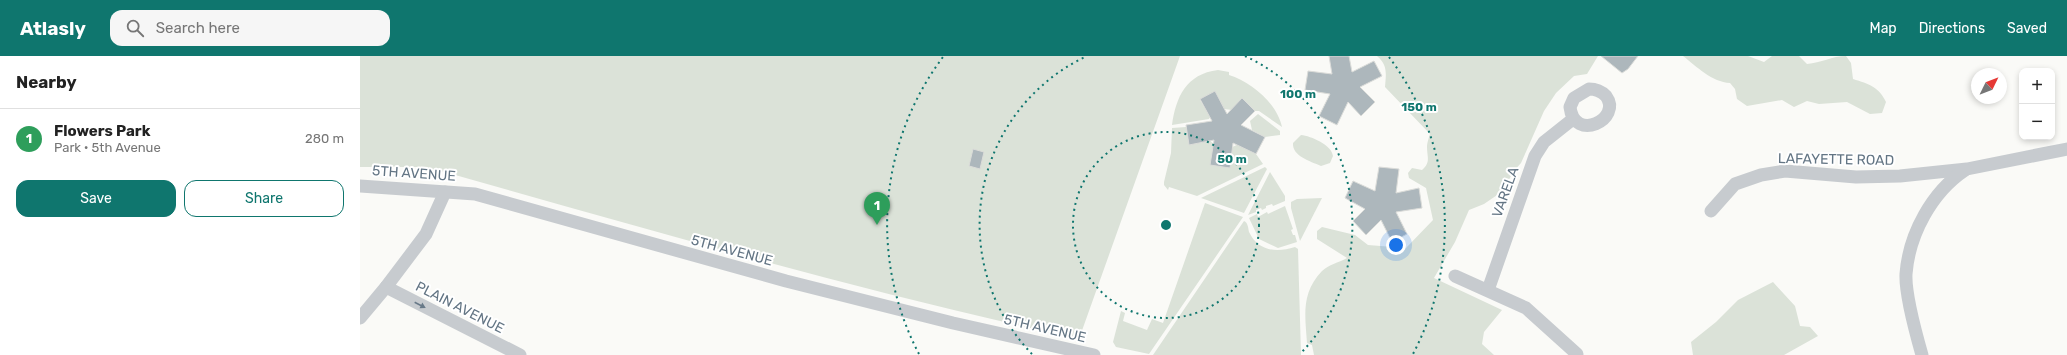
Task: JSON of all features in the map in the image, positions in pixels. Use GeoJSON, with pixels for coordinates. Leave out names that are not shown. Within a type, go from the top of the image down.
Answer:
{"type":"FeatureCollection","features":[{"type":"Feature","properties":{"kind":"street","name":"VARELA"},"geometry":{"type":"LineString","coordinates":[[1488,290],[1535,156],[1544,142],[1573,119]]}},
{"type":"Feature","properties":{"kind":"street","name":"LAFAYETTE ROAD"},"geometry":{"type":"LineString","coordinates":[[1711,211],[1726,192],[1735,184],[1745,179],[1761,175],[1785,171],[1856,177],[1900,176],[1967,169],[2067,148]]}},
{"type":"Feature","properties":{"kind":"street"},"geometry":{"type":"LineString","coordinates":[[1922,355],[1911,308],[1906,275],[1914,235],[1937,196],[1954,177],[1967,169]]}},
{"type":"Feature","properties":{"kind":"street","name":"5TH AVENUE"},"geometry":{"type":"LineString","coordinates":[[360,186],[475,194],[786,281],[938,319],[1094,355]]}},
{"type":"Feature","properties":{"kind":"street"},"geometry":{"type":"LineString","coordinates":[[360,318],[386,287],[426,234],[445,192]]}},
{"type":"Feature","properties":{"kind":"street"},"geometry":{"type":"LineString","coordinates":[[1455,276],[1510,299],[1535,314],[1577,354],[1575,355]]}},
{"type":"Feature","properties":{"kind":"street","name":"PLAIN AVENUE"},"geometry":{"type":"LineString","coordinates":[[386,287],[520,355]]}},
{"type":"Feature","properties":{"kind":"shaded area"},"geometry":{"type":"Polygon","coordinates":[[[360,56],[1180,56],[1079,339],[999,321],[759,260],[441,171],[420,167],[360,167],[360,56]]]}},
{"type":"Feature","properties":{"kind":"shaded area"},"geometry":{"type":"Polygon","coordinates":[[[1377,56],[1598,56],[1587,74],[1574,76],[1556,93],[1544,111],[1521,163],[1513,172],[1503,191],[1484,204],[1469,210],[1455,242],[1434,278],[1502,310],[1484,332],[1482,344],[1494,355],[1314,355],[1312,345],[1307,343],[1305,314],[1307,296],[1315,279],[1322,271],[1331,265],[1347,258],[1317,239],[1317,231],[1322,227],[1355,235],[1368,245],[1406,248],[1433,220],[1426,188],[1409,178],[1408,173],[1412,168],[1422,170],[1427,164],[1427,145],[1430,134],[1385,87],[1385,66],[1381,59],[1377,56]]]}},
{"type":"Feature","properties":{"kind":"shaded area"},"geometry":{"type":"Polygon","coordinates":[[[1683,56],[1748,56],[1764,62],[1772,56],[1799,56],[1807,64],[1846,56],[1851,63],[1853,79],[1877,89],[1886,102],[1882,113],[1870,114],[1847,102],[1819,104],[1807,101],[1794,107],[1782,100],[1747,106],[1737,99],[1735,89],[1730,83],[1711,77],[1683,56]]]}},
{"type":"Feature","properties":{"kind":"shaded area"},"geometry":{"type":"Polygon","coordinates":[[[1218,70],[1229,72],[1229,75],[1246,83],[1262,95],[1275,110],[1282,127],[1259,111],[1255,111],[1242,98],[1232,110],[1224,109],[1215,92],[1200,100],[1210,117],[1209,119],[1172,125],[1176,105],[1184,88],[1198,76],[1207,72],[1218,70]]]}},
{"type":"Feature","properties":{"kind":"shaded area"},"geometry":{"type":"Polygon","coordinates":[[[1258,114],[1280,131],[1280,135],[1265,137],[1252,130],[1250,121],[1258,114]]]}},
{"type":"Feature","properties":{"kind":"shaded area"},"geometry":{"type":"Polygon","coordinates":[[[1186,127],[1189,145],[1209,139],[1215,146],[1210,165],[1230,168],[1232,155],[1230,148],[1239,144],[1256,154],[1263,164],[1197,196],[1169,187],[1168,190],[1164,185],[1164,182],[1171,153],[1172,128],[1186,127]]]}},
{"type":"Feature","properties":{"kind":"shaded area"},"geometry":{"type":"Polygon","coordinates":[[[1301,135],[1315,139],[1329,148],[1333,156],[1330,163],[1321,166],[1302,158],[1293,148],[1293,143],[1301,135]]]}},
{"type":"Feature","properties":{"kind":"shaded area"},"geometry":{"type":"Polygon","coordinates":[[[1265,167],[1267,169],[1244,213],[1201,198],[1265,167]]]}},
{"type":"Feature","properties":{"kind":"shaded area"},"geometry":{"type":"Polygon","coordinates":[[[1270,172],[1285,196],[1285,201],[1273,206],[1272,204],[1266,206],[1266,208],[1262,210],[1261,208],[1248,215],[1270,172]]]}},
{"type":"Feature","properties":{"kind":"shaded area"},"geometry":{"type":"Polygon","coordinates":[[[1322,198],[1300,241],[1291,208],[1291,202],[1297,199],[1322,198]]]}},
{"type":"Feature","properties":{"kind":"shaded area"},"geometry":{"type":"Polygon","coordinates":[[[1205,203],[1243,217],[1149,354],[1116,347],[1113,342],[1121,311],[1125,313],[1123,321],[1147,330],[1152,319],[1163,323],[1205,203]]]}},
{"type":"Feature","properties":{"kind":"shaded area"},"geometry":{"type":"Polygon","coordinates":[[[1285,206],[1293,229],[1291,230],[1293,235],[1295,235],[1297,242],[1278,248],[1259,239],[1249,218],[1257,214],[1258,217],[1267,212],[1268,214],[1285,206]]]}},
{"type":"Feature","properties":{"kind":"shaded area"},"geometry":{"type":"Polygon","coordinates":[[[1244,221],[1247,224],[1249,232],[1253,238],[1262,247],[1274,250],[1295,247],[1298,249],[1301,355],[1153,355],[1244,221]]]}},
{"type":"Feature","properties":{"kind":"shaded area"},"geometry":{"type":"Polygon","coordinates":[[[1773,282],[1795,306],[1800,326],[1810,327],[1818,336],[1784,355],[1693,355],[1691,342],[1716,322],[1738,300],[1773,282]]]}},
{"type":"Feature","properties":{"kind":"building"},"geometry":{"type":"Polygon","coordinates":[[[1329,56],[1349,56],[1352,72],[1374,61],[1382,76],[1360,87],[1375,102],[1361,116],[1348,102],[1337,125],[1319,116],[1330,94],[1305,90],[1308,71],[1332,74],[1329,56]]]}},
{"type":"Feature","properties":{"kind":"building"},"geometry":{"type":"Polygon","coordinates":[[[1601,56],[1638,56],[1628,69],[1622,73],[1601,56]]]}},
{"type":"Feature","properties":{"kind":"building"},"geometry":{"type":"Polygon","coordinates":[[[1215,91],[1227,114],[1242,98],[1255,111],[1241,125],[1265,137],[1256,154],[1233,143],[1230,168],[1210,165],[1214,140],[1189,145],[1186,125],[1212,121],[1200,99],[1215,91]]]}},
{"type":"Feature","properties":{"kind":"building"},"geometry":{"type":"Polygon","coordinates":[[[973,149],[984,152],[980,169],[969,166],[973,149]]]}},
{"type":"Feature","properties":{"kind":"building"},"geometry":{"type":"Polygon","coordinates":[[[1379,167],[1399,169],[1396,193],[1419,188],[1422,208],[1396,212],[1407,234],[1392,242],[1381,220],[1366,235],[1353,221],[1365,209],[1345,198],[1353,181],[1375,191],[1379,167]]]}},
{"type":"Feature","properties":{"kind":"place","name":"Flowers Park"},"geometry":{"type":"Point","coordinates":[877,225]}}]}
